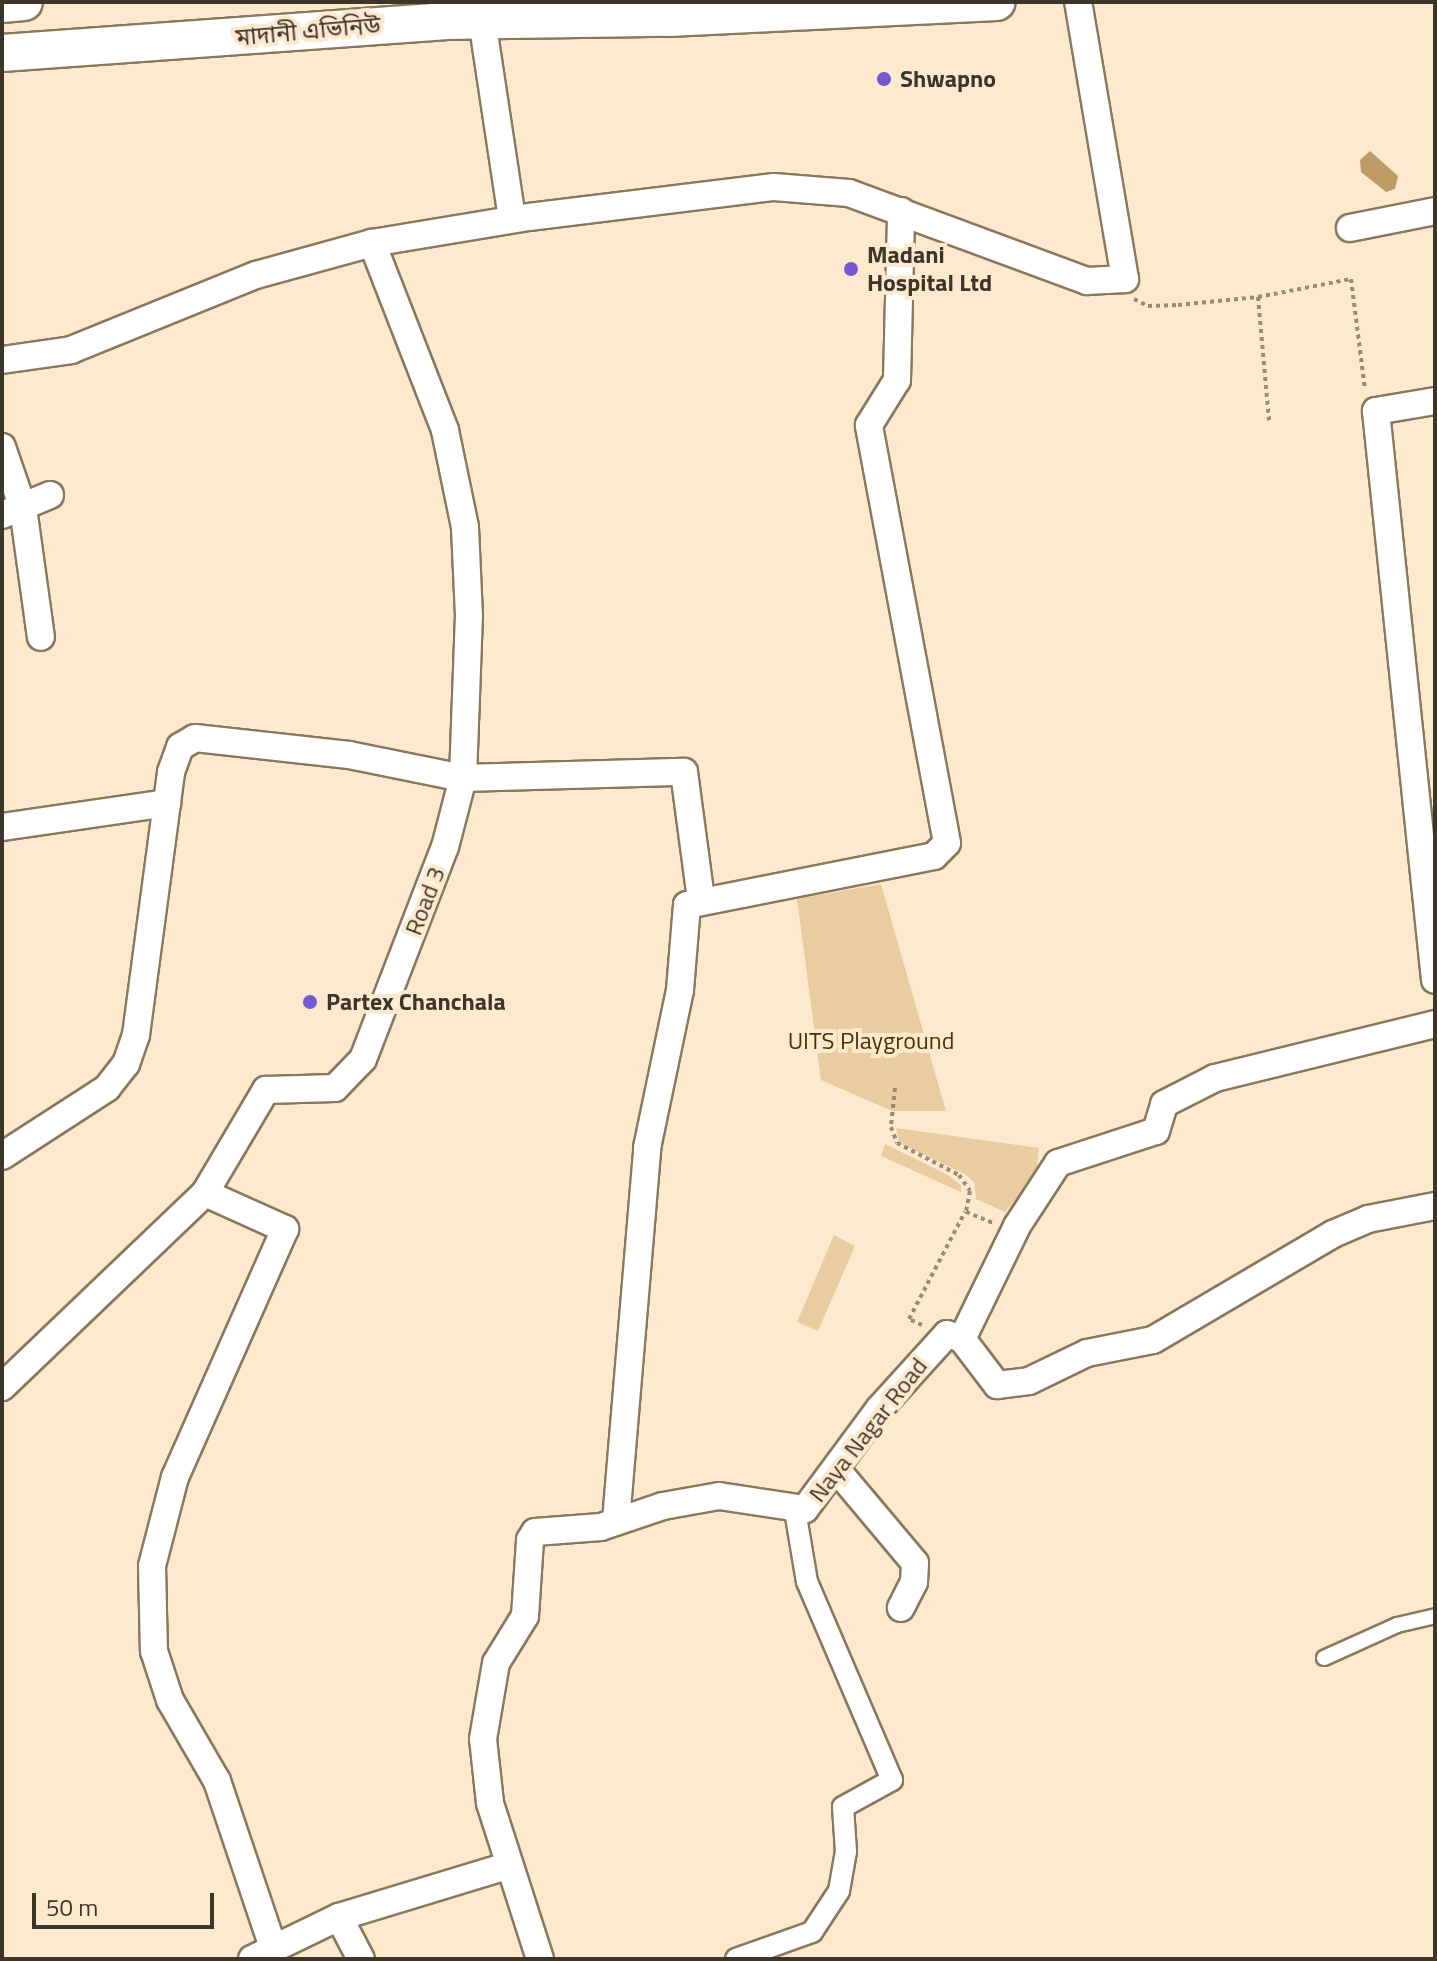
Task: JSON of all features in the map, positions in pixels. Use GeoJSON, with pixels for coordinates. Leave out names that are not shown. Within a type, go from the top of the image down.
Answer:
{"type":"FeatureCollection","features":[{"type":"Feature","properties":{"kind":"main road"},"geometry":{"type":"LineString","coordinates":[[2,4],[24,2]]}},
{"type":"Feature","properties":{"kind":"main road","name":"মাদানী এভিনিউ"},"geometry":{"type":"LineString","coordinates":[[2,53],[482,20],[700,17],[997,2]]}},
{"type":"Feature","properties":{"kind":"street"},"geometry":{"type":"LineString","coordinates":[[2,360],[71,350],[256,275],[372,243],[512,219],[774,187],[849,193],[1087,281],[1125,279],[1078,2]]}},
{"type":"Feature","properties":{"kind":"street"},"geometry":{"type":"LineString","coordinates":[[482,20],[512,219]]}},
{"type":"Feature","properties":{"kind":"street"},"geometry":{"type":"LineString","coordinates":[[616,1521],[647,1148],[680,990],[687,905],[701,900],[789,888],[934,856],[947,843],[869,425],[897,380],[901,211]]}},
{"type":"Feature","properties":{"kind":"street"},"geometry":{"type":"LineString","coordinates":[[1350,228],[1435,211]]}},
{"type":"Feature","properties":{"kind":"street","name":"Road 3"},"geometry":{"type":"LineString","coordinates":[[2,1387],[205,1193],[266,1090],[335,1088],[363,1059],[445,847],[463,778],[469,616],[465,527],[445,430],[372,243]]}},
{"type":"Feature","properties":{"kind":"street"},"geometry":{"type":"LineString","coordinates":[[1435,401],[1376,411],[1424,742],[1435,980]]}},
{"type":"Feature","properties":{"kind":"street"},"geometry":{"type":"LineString","coordinates":[[2,447],[12,512],[41,637]]}},
{"type":"Feature","properties":{"kind":"street"},"geometry":{"type":"LineString","coordinates":[[12,512],[50,495]]}},
{"type":"Feature","properties":{"kind":"street"},"geometry":{"type":"LineString","coordinates":[[2,1156],[107,1088],[126,1064],[136,1035],[167,803],[180,747],[195,738],[349,755],[463,778],[684,772],[701,900]]}},
{"type":"Feature","properties":{"kind":"street"},"geometry":{"type":"LineString","coordinates":[[2,827],[167,803]]}},
{"type":"Feature","properties":{"kind":"street","name":"Naya Nagar Road"},"geometry":{"type":"LineString","coordinates":[[507,1866],[490,1803],[483,1739],[496,1663],[525,1616],[530,1540],[535,1532],[616,1521],[719,1496],[742,1496],[795,1510],[815,1502],[879,1409],[954,1336],[1058,1163],[1156,1131],[1164,1104],[1186,1090],[1299,1055],[1435,1024]]}},
{"type":"Feature","properties":{"kind":"street"},"geometry":{"type":"LineString","coordinates":[[205,1193],[285,1229],[175,1477],[152,1566],[154,1651],[170,1700],[217,1781],[262,1953],[339,1917],[507,1866],[540,1959]]}},
{"type":"Feature","properties":{"kind":"street"},"geometry":{"type":"LineString","coordinates":[[954,1336],[997,1385],[1029,1381],[1087,1353],[1153,1340],[1344,1229],[1368,1219],[1435,1206]]}},
{"type":"Feature","properties":{"kind":"street"},"geometry":{"type":"LineString","coordinates":[[837,1470],[915,1563],[914,1582],[901,1608]]}},
{"type":"Feature","properties":{"kind":"street"},"geometry":{"type":"LineString","coordinates":[[736,1959],[812,1932],[839,1891],[846,1852],[843,1807],[892,1780],[807,1582],[795,1510]]}},
{"type":"Feature","properties":{"kind":"street"},"geometry":{"type":"LineString","coordinates":[[339,1917],[361,1959]]}},
{"type":"Feature","properties":{"kind":"lane"},"geometry":{"type":"LineString","coordinates":[[1324,1658],[1397,1625],[1435,1616]]}},
{"type":"Feature","properties":{"kind":"path"},"geometry":{"type":"LineString","coordinates":[[1125,279],[1136,304],[1148,306],[1258,297],[1351,279],[1367,404],[1376,411]]}},
{"type":"Feature","properties":{"kind":"path"},"geometry":{"type":"LineString","coordinates":[[1258,297],[1269,421]]}},
{"type":"Feature","properties":{"kind":"path"},"geometry":{"type":"LineString","coordinates":[[895,1088],[892,1136],[968,1184],[966,1212],[909,1319],[954,1336]]}},
{"type":"Feature","properties":{"kind":"path"},"geometry":{"type":"LineString","coordinates":[[966,1212],[1014,1232]]}},
{"type":"Feature","properties":{"kind":"green space","name":"UITS Playground"},"geometry":{"type":"Polygon","coordinates":[[[881,884],[946,1111],[892,1111],[821,1080],[797,899],[881,884]]]}},
{"type":"Feature","properties":{"kind":"green space"},"geometry":{"type":"Polygon","coordinates":[[[896,1128],[1039,1148],[1036,1175],[1005,1212],[976,1199],[974,1182],[965,1174],[899,1143],[896,1128]]]}},
{"type":"Feature","properties":{"kind":"green space"},"geometry":{"type":"Polygon","coordinates":[[[885,1144],[948,1175],[961,1185],[961,1192],[881,1156],[885,1144]]]}},
{"type":"Feature","properties":{"kind":"green space"},"geometry":{"type":"Polygon","coordinates":[[[834,1235],[855,1246],[818,1331],[797,1322],[834,1235]]]}},
{"type":"Feature","properties":{"kind":"shaded area"},"geometry":{"type":"Polygon","coordinates":[[[1370,151],[1398,176],[1395,189],[1386,192],[1361,172],[1360,160],[1370,151]]]}},
{"type":"Feature","properties":{"kind":"place","name":"Shwapno"},"geometry":{"type":"Point","coordinates":[884,79]}},
{"type":"Feature","properties":{"kind":"place","name":"Madani Hospital Ltd"},"geometry":{"type":"Point","coordinates":[851,269]}},
{"type":"Feature","properties":{"kind":"place","name":"Partex Chanchala"},"geometry":{"type":"Point","coordinates":[310,1002]}}]}
